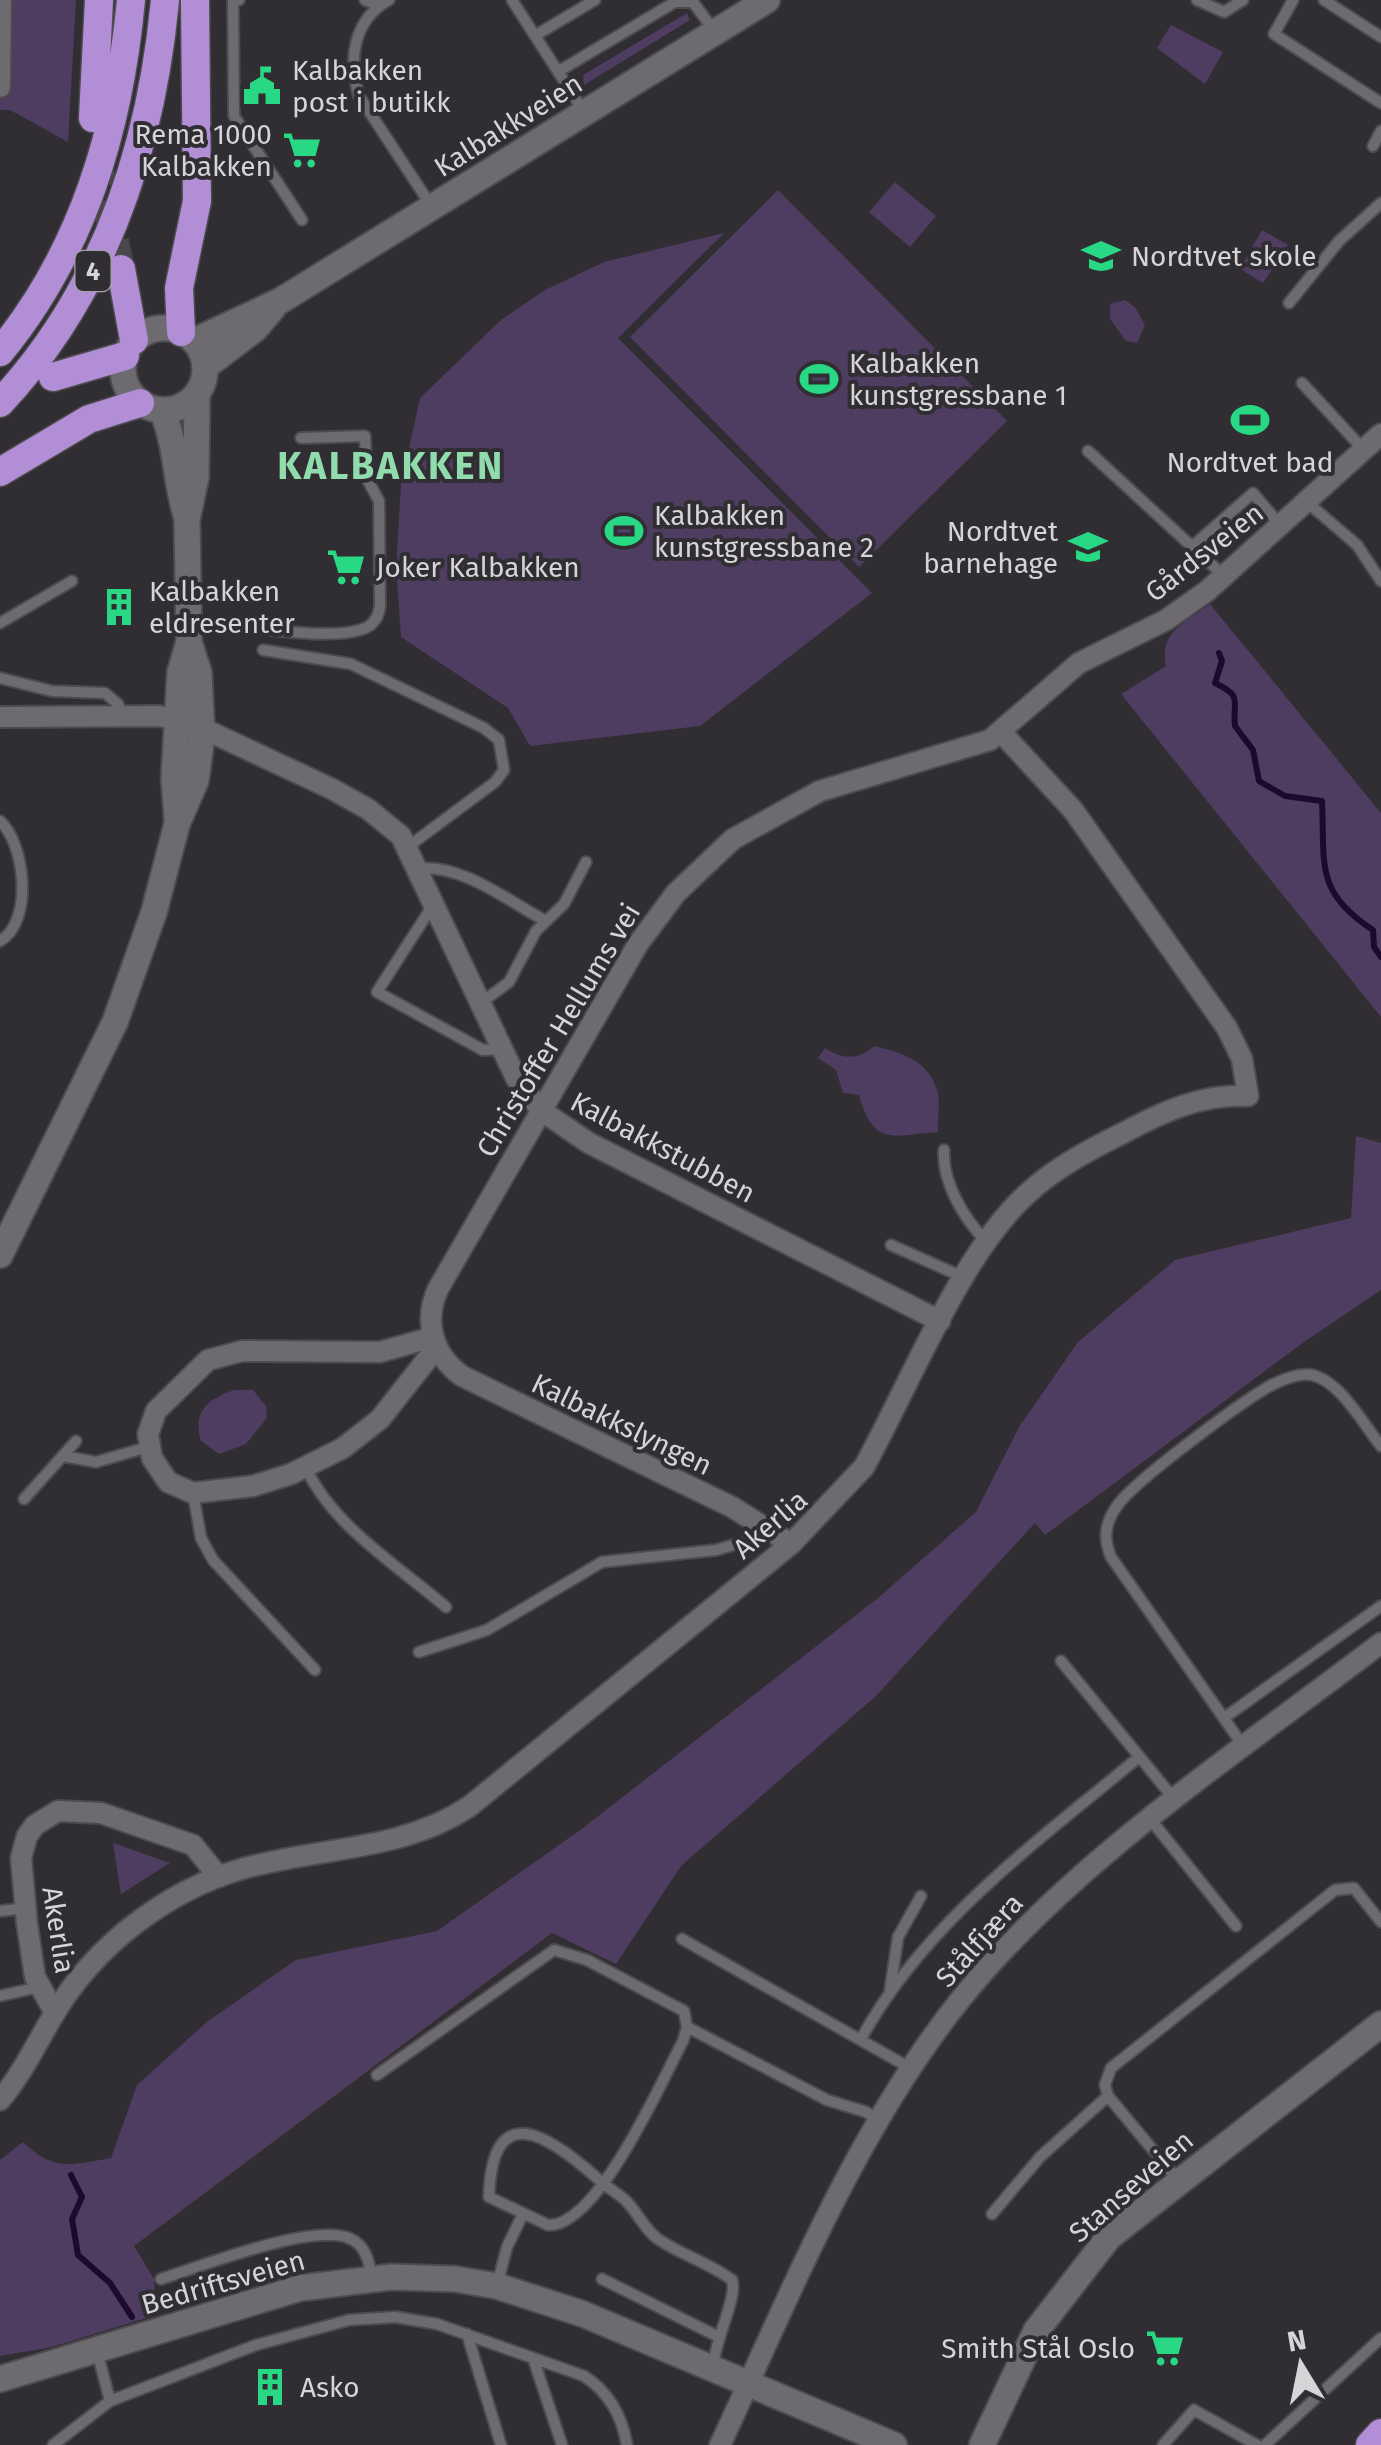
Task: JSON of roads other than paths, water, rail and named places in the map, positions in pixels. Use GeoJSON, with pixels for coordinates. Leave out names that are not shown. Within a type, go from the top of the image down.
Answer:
{"type":"FeatureCollection","features":[{"type":"Feature","properties":{"kind":"highway"},"geometry":{"type":"LineString","coordinates":[[93,118],[98,0]]}},
{"type":"Feature","properties":{"kind":"highway","name":"4"},"geometry":{"type":"LineString","coordinates":[[0,352],[38,301],[88,203],[113,120],[131,0]]}},
{"type":"Feature","properties":{"kind":"highway","name":"4"},"geometry":{"type":"LineString","coordinates":[[0,402],[68,314],[121,210],[148,119],[164,0]]}},
{"type":"Feature","properties":{"kind":"highway"},"geometry":{"type":"LineString","coordinates":[[188,337],[179,288],[198,176],[195,0]]}},
{"type":"Feature","properties":{"kind":"highway"},"geometry":{"type":"LineString","coordinates":[[52,376],[129,348],[121,268]]}},
{"type":"Feature","properties":{"kind":"highway"},"geometry":{"type":"LineString","coordinates":[[0,472],[89,419],[151,407]]}},
{"type":"Feature","properties":{"kind":"highway"},"geometry":{"type":"LineString","coordinates":[[1370,2445],[1381,2433]]}},
{"type":"Feature","properties":{"kind":"street"},"geometry":{"type":"LineString","coordinates":[[0,88],[1,0]]}},
{"type":"Feature","properties":{"kind":"street","name":"Kalbakkveien"},"geometry":{"type":"LineString","coordinates":[[188,337],[280,300],[767,0]]}},
{"type":"Feature","properties":{"kind":"street","name":"Kalbakkveien"},"geometry":{"type":"LineString","coordinates":[[205,367],[255,329],[280,300]]}},
{"type":"Feature","properties":{"kind":"street"},"geometry":{"type":"LineString","coordinates":[[0,1256],[115,1022],[154,912],[177,824],[196,780],[190,723],[199,674],[188,632],[187,520],[196,477],[197,394],[205,367],[188,337],[156,328],[129,348],[123,376],[151,407],[175,446],[178,490],[187,520]]}},
{"type":"Feature","properties":{"kind":"street"},"geometry":{"type":"LineString","coordinates":[[151,407],[176,409],[197,394]]}},
{"type":"Feature","properties":{"kind":"street","name":"Gårdsveien"},"geometry":{"type":"LineString","coordinates":[[1001,732],[1079,662],[1166,620],[1225,576],[1381,434]]}},
{"type":"Feature","properties":{"kind":"street"},"geometry":{"type":"LineString","coordinates":[[0,717],[122,716],[190,723]]}},
{"type":"Feature","properties":{"kind":"street","name":"Kalbakkstubben"},"geometry":{"type":"LineString","coordinates":[[190,723],[368,809],[408,846],[516,1078],[542,1111],[590,1143],[940,1322]]}},
{"type":"Feature","properties":{"kind":"street","name":"Akerlia"},"geometry":{"type":"LineString","coordinates":[[0,2100],[55,2013],[94,1962],[129,1930],[172,1900],[220,1877],[291,1858],[413,1835],[452,1818],[864,1467],[987,1242],[1027,1193],[1094,1148],[1176,1107],[1248,1096],[1242,1059],[1227,1028],[1073,810],[1001,732]]}},
{"type":"Feature","properties":{"kind":"street","name":"Christoffer Hellums vei"},"geometry":{"type":"LineString","coordinates":[[435,1342],[430,1308],[438,1289],[649,928],[676,893],[733,838],[820,792],[952,754],[1001,732]]}},
{"type":"Feature","properties":{"kind":"street"},"geometry":{"type":"LineString","coordinates":[[435,1342],[380,1419],[306,1468],[254,1486],[193,1493],[162,1477],[148,1447],[152,1422],[165,1400],[198,1367],[219,1356],[264,1351],[380,1352],[435,1342]]}},
{"type":"Feature","properties":{"kind":"street","name":"Kalbakkslyngen"},"geometry":{"type":"LineString","coordinates":[[435,1342],[462,1376],[732,1508],[782,1538]]}},
{"type":"Feature","properties":{"kind":"street","name":"Stålfjæra"},"geometry":{"type":"LineString","coordinates":[[748,2383],[878,2120],[959,2000],[1011,1941],[1062,1892],[1381,1643]]}},
{"type":"Feature","properties":{"kind":"street","name":"Akerlia"},"geometry":{"type":"LineString","coordinates":[[55,2013],[39,1988],[32,1964],[26,1908],[24,1843],[36,1825],[58,1811],[101,1813],[172,1834],[202,1852],[220,1877]]}},
{"type":"Feature","properties":{"kind":"street","name":"Stanseveien"},"geometry":{"type":"LineString","coordinates":[[982,2445],[1022,2356],[1050,2308],[1109,2238],[1381,2024]]}},
{"type":"Feature","properties":{"kind":"street","name":"Bedriftsveien"},"geometry":{"type":"LineString","coordinates":[[1,2378],[300,2288],[422,2277],[497,2286],[583,2314],[894,2445]]}},
{"type":"Feature","properties":{"kind":"street"},"geometry":{"type":"LineString","coordinates":[[720,2445],[748,2383]]}},
{"type":"Feature","properties":{"kind":"lane"},"geometry":{"type":"LineString","coordinates":[[240,0],[233,0],[234,116],[302,220]]}},
{"type":"Feature","properties":{"kind":"lane"},"geometry":{"type":"LineString","coordinates":[[365,0],[384,3],[354,45],[354,82],[359,96],[432,208]]}},
{"type":"Feature","properties":{"kind":"lane"},"geometry":{"type":"LineString","coordinates":[[512,0],[584,112]]}},
{"type":"Feature","properties":{"kind":"lane"},"geometry":{"type":"LineString","coordinates":[[536,35],[595,0]]}},
{"type":"Feature","properties":{"kind":"lane"},"geometry":{"type":"LineString","coordinates":[[1197,0],[1224,12],[1243,0]]}},
{"type":"Feature","properties":{"kind":"lane"},"geometry":{"type":"LineString","coordinates":[[1293,0],[1274,34],[1381,103]]}},
{"type":"Feature","properties":{"kind":"lane"},"geometry":{"type":"LineString","coordinates":[[1324,0],[1381,38]]}},
{"type":"Feature","properties":{"kind":"lane"},"geometry":{"type":"LineString","coordinates":[[559,71],[660,4],[694,2],[716,32]]}},
{"type":"Feature","properties":{"kind":"lane"},"geometry":{"type":"LineString","coordinates":[[1372,146],[1381,131]]}},
{"type":"Feature","properties":{"kind":"lane"},"geometry":{"type":"LineString","coordinates":[[1288,303],[1339,240],[1381,203]]}},
{"type":"Feature","properties":{"kind":"lane"},"geometry":{"type":"LineString","coordinates":[[1302,383],[1364,450]]}},
{"type":"Feature","properties":{"kind":"lane"},"geometry":{"type":"LineString","coordinates":[[188,632],[359,631],[376,620],[380,605],[380,501],[367,478],[365,436],[301,438]]}},
{"type":"Feature","properties":{"kind":"lane"},"geometry":{"type":"LineString","coordinates":[[1088,451],[1225,576]]}},
{"type":"Feature","properties":{"kind":"lane"},"geometry":{"type":"LineString","coordinates":[[1194,545],[1252,492],[1281,527]]}},
{"type":"Feature","properties":{"kind":"lane"},"geometry":{"type":"LineString","coordinates":[[1308,503],[1357,545],[1381,581]]}},
{"type":"Feature","properties":{"kind":"lane"},"geometry":{"type":"LineString","coordinates":[[0,623],[72,581]]}},
{"type":"Feature","properties":{"kind":"lane"},"geometry":{"type":"LineString","coordinates":[[263,650],[350,664],[484,728],[499,740],[504,760],[500,776],[408,846]]}},
{"type":"Feature","properties":{"kind":"lane"},"geometry":{"type":"LineString","coordinates":[[0,678],[52,691],[104,692],[118,704],[122,716]]}},
{"type":"Feature","properties":{"kind":"lane"},"geometry":{"type":"LineString","coordinates":[[0,821],[16,839],[22,866],[15,923],[0,940]]}},
{"type":"Feature","properties":{"kind":"lane"},"geometry":{"type":"LineString","coordinates":[[482,1002],[504,988],[544,920],[564,904],[586,862]]}},
{"type":"Feature","properties":{"kind":"lane"},"geometry":{"type":"LineString","coordinates":[[420,868],[443,867],[460,873],[544,920]]}},
{"type":"Feature","properties":{"kind":"lane"},"geometry":{"type":"LineString","coordinates":[[436,902],[377,992],[483,1050],[503,1049]]}},
{"type":"Feature","properties":{"kind":"lane"},"geometry":{"type":"LineString","coordinates":[[944,1150],[948,1178],[967,1218],[987,1242]]}},
{"type":"Feature","properties":{"kind":"lane"},"geometry":{"type":"LineString","coordinates":[[891,1245],[966,1278]]}},
{"type":"Feature","properties":{"kind":"lane"},"geometry":{"type":"LineString","coordinates":[[1245,1748],[1110,1557],[1105,1536],[1112,1515],[1136,1487],[1266,1388],[1293,1376],[1314,1376],[1330,1384],[1381,1446]]}},
{"type":"Feature","properties":{"kind":"lane"},"geometry":{"type":"LineString","coordinates":[[24,1498],[76,1442]]}},
{"type":"Feature","properties":{"kind":"lane"},"geometry":{"type":"LineString","coordinates":[[63,1456],[96,1462],[148,1447]]}},
{"type":"Feature","properties":{"kind":"lane"},"geometry":{"type":"LineString","coordinates":[[306,1468],[319,1494],[336,1512],[446,1607]]}},
{"type":"Feature","properties":{"kind":"lane"},"geometry":{"type":"LineString","coordinates":[[193,1493],[201,1538],[213,1560],[314,1670]]}},
{"type":"Feature","properties":{"kind":"lane"},"geometry":{"type":"LineString","coordinates":[[419,1652],[486,1630],[602,1562],[716,1550],[782,1538]]}},
{"type":"Feature","properties":{"kind":"lane"},"geometry":{"type":"LineString","coordinates":[[1224,1718],[1381,1606]]}},
{"type":"Feature","properties":{"kind":"lane"},"geometry":{"type":"LineString","coordinates":[[1060,1661],[1176,1801]]}},
{"type":"Feature","properties":{"kind":"lane"},"geometry":{"type":"LineString","coordinates":[[861,2039],[890,1991],[980,1892],[1139,1757]]}},
{"type":"Feature","properties":{"kind":"lane"},"geometry":{"type":"LineString","coordinates":[[1151,1820],[1236,1926]]}},
{"type":"Feature","properties":{"kind":"lane"},"geometry":{"type":"LineString","coordinates":[[1179,2181],[1108,2096],[1105,2086],[1111,2068],[1334,1890],[1354,1888],[1381,1922]]}},
{"type":"Feature","properties":{"kind":"lane"},"geometry":{"type":"LineString","coordinates":[[890,1991],[898,1936],[921,1896]]}},
{"type":"Feature","properties":{"kind":"lane"},"geometry":{"type":"LineString","coordinates":[[0,1912],[26,1908]]}},
{"type":"Feature","properties":{"kind":"lane"},"geometry":{"type":"LineString","coordinates":[[682,1939],[910,2068]]}},
{"type":"Feature","properties":{"kind":"lane"},"geometry":{"type":"LineString","coordinates":[[377,2075],[554,1950],[574,1954],[684,2011],[687,2027],[602,2184],[579,2212],[556,2225],[522,2216],[489,2198],[493,2158],[507,2142],[522,2134],[538,2133],[602,2184],[625,2199],[659,2240],[732,2280],[736,2294],[717,2336],[712,2368]]}},
{"type":"Feature","properties":{"kind":"lane"},"geometry":{"type":"LineString","coordinates":[[0,1996],[39,1988]]}},
{"type":"Feature","properties":{"kind":"lane"},"geometry":{"type":"LineString","coordinates":[[687,2027],[827,2100],[878,2120]]}},
{"type":"Feature","properties":{"kind":"lane"},"geometry":{"type":"LineString","coordinates":[[992,2214],[1040,2157],[1108,2096]]}},
{"type":"Feature","properties":{"kind":"lane"},"geometry":{"type":"LineString","coordinates":[[497,2286],[522,2216]]}},
{"type":"Feature","properties":{"kind":"lane"},"geometry":{"type":"LineString","coordinates":[[161,2280],[296,2238],[326,2236],[354,2240],[365,2252],[371,2279]]}},
{"type":"Feature","properties":{"kind":"lane"},"geometry":{"type":"LineString","coordinates":[[602,2279],[717,2336]]}},
{"type":"Feature","properties":{"kind":"lane"},"geometry":{"type":"LineString","coordinates":[[53,2445],[110,2401],[256,2345],[349,2320],[395,2317],[467,2334],[564,2367],[602,2388],[630,2444]]}},
{"type":"Feature","properties":{"kind":"lane"},"geometry":{"type":"LineString","coordinates":[[467,2334],[501,2445]]}},
{"type":"Feature","properties":{"kind":"lane"},"geometry":{"type":"LineString","coordinates":[[1265,2445],[1381,2338]]}},
{"type":"Feature","properties":{"kind":"lane"},"geometry":{"type":"LineString","coordinates":[[97,2351],[110,2401]]}},
{"type":"Feature","properties":{"kind":"lane"},"geometry":{"type":"LineString","coordinates":[[533,2358],[562,2445]]}},
{"type":"Feature","properties":{"kind":"lane"},"geometry":{"type":"LineString","coordinates":[[1163,2445],[1194,2410],[1257,2445]]}},
{"type":"Feature","properties":{"kind":"waterway"},"geometry":{"type":"LineString","coordinates":[[1219,653],[1222,661],[1215,683],[1235,700],[1235,726],[1253,750],[1259,781],[1285,796],[1322,801],[1326,874],[1341,903],[1373,930],[1374,947],[1381,957]]}},
{"type":"Feature","properties":{"kind":"waterway"},"geometry":{"type":"LineString","coordinates":[[71,2175],[82,2197],[72,2219],[78,2255],[110,2283],[132,2317]]}},
{"type":"Feature","properties":{"kind":"tunnel"},"geometry":{"type":"LineString","coordinates":[[97,159],[121,269]]}},
{"type":"Feature","properties":{"kind":"place","name":"Kalbakken post i butikk"},"geometry":{"type":"Point","coordinates":[262,86]}},
{"type":"Feature","properties":{"kind":"place","name":"Rema 1000 Kalbakken"},"geometry":{"type":"Point","coordinates":[302,150]}},
{"type":"Feature","properties":{"kind":"place","name":"Nordtvet skole"},"geometry":{"type":"Point","coordinates":[1101,256]}},
{"type":"Feature","properties":{"kind":"place","name":"Kalbakken kunstgressbane 1"},"geometry":{"type":"Point","coordinates":[819,379]}},
{"type":"Feature","properties":{"kind":"place","name":"Nordtvet bad"},"geometry":{"type":"Point","coordinates":[1250,420]}},
{"type":"Feature","properties":{"kind":"place","name":"Kalbakken kunstgressbane 2"},"geometry":{"type":"Point","coordinates":[624,531]}},
{"type":"Feature","properties":{"kind":"place","name":"Nordtvet barnehage"},"geometry":{"type":"Point","coordinates":[1088,547]}},
{"type":"Feature","properties":{"kind":"place","name":"Joker Kalbakken"},"geometry":{"type":"Point","coordinates":[346,567]}},
{"type":"Feature","properties":{"kind":"place","name":"Kalbakken eldresenter"},"geometry":{"type":"Point","coordinates":[119,607]}},
{"type":"Feature","properties":{"kind":"place","name":"Smith Stål Oslo"},"geometry":{"type":"Point","coordinates":[1165,2348]}},
{"type":"Feature","properties":{"kind":"place","name":"Asko"},"geometry":{"type":"Point","coordinates":[270,2387]}},
{"type":"Feature","properties":{"kind":"district","name":"KALBAKKEN"},"geometry":{"type":"Point","coordinates":[391,466]}}]}
